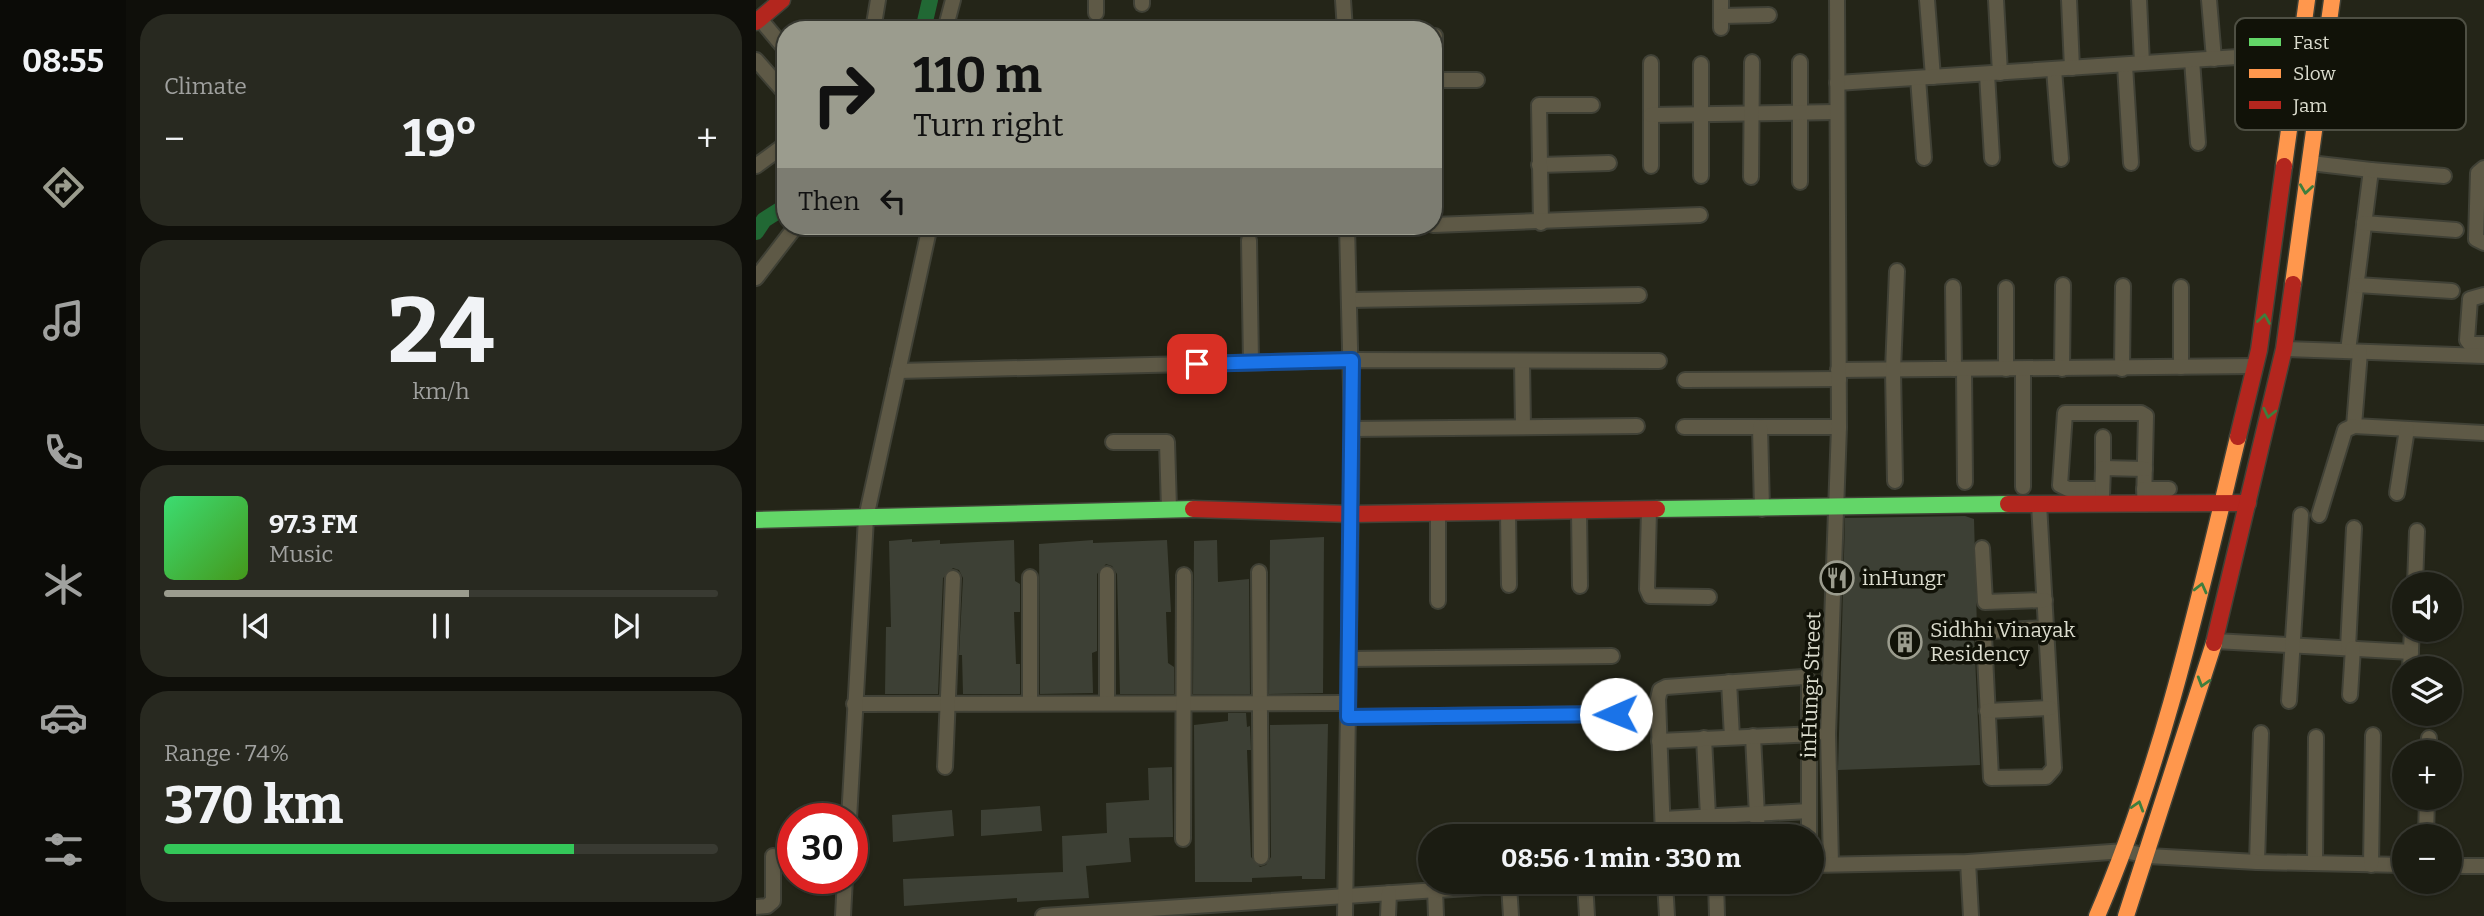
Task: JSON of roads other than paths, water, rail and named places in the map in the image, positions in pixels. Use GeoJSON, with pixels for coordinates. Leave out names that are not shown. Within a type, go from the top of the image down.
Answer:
{"type":"FeatureCollection","features":[{"type":"Feature","properties":{"kind":"street"},"geometry":{"type":"LineString","coordinates":[[777,41],[758,21],[782,0]]}},
{"type":"Feature","properties":{"kind":"street"},"geometry":{"type":"LineString","coordinates":[[874,21],[878,0]]}},
{"type":"Feature","properties":{"kind":"street"},"geometry":{"type":"LineString","coordinates":[[947,21],[953,0]]}},
{"type":"Feature","properties":{"kind":"street"},"geometry":{"type":"LineString","coordinates":[[1343,0],[1344,21]]}},
{"type":"Feature","properties":{"kind":"street"},"geometry":{"type":"LineString","coordinates":[[1721,0],[1721,22],[1769,15]]}},
{"type":"Feature","properties":{"kind":"street","name":"inHungr Street"},"geometry":{"type":"LineString","coordinates":[[1831,864],[1828,734],[1839,427],[1836,0]]}},
{"type":"Feature","properties":{"kind":"street"},"geometry":{"type":"LineString","coordinates":[[1924,158],[1927,0]]}},
{"type":"Feature","properties":{"kind":"street"},"geometry":{"type":"LineString","coordinates":[[1992,158],[1996,0]]}},
{"type":"Feature","properties":{"kind":"street"},"geometry":{"type":"LineString","coordinates":[[2069,0],[2072,68]]}},
{"type":"Feature","properties":{"kind":"street"},"geometry":{"type":"LineString","coordinates":[[2139,0],[2142,63]]}},
{"type":"Feature","properties":{"kind":"street"},"geometry":{"type":"LineString","coordinates":[[2210,0],[2214,59]]}},
{"type":"Feature","properties":{"kind":"street"},"geometry":{"type":"LineString","coordinates":[[2304,18],[2306,0]]}},
{"type":"Feature","properties":{"kind":"street"},"geometry":{"type":"LineString","coordinates":[[2330,18],[2332,0]]}},
{"type":"Feature","properties":{"kind":"street"},"geometry":{"type":"LineString","coordinates":[[1837,83],[2235,58]]}},
{"type":"Feature","properties":{"kind":"street"},"geometry":{"type":"LineString","coordinates":[[756,60],[777,84]]}},
{"type":"Feature","properties":{"kind":"street"},"geometry":{"type":"LineString","coordinates":[[2192,60],[2198,143]]}},
{"type":"Feature","properties":{"kind":"street"},"geometry":{"type":"LineString","coordinates":[[1751,177],[1752,61]]}},
{"type":"Feature","properties":{"kind":"street"},"geometry":{"type":"LineString","coordinates":[[1800,61],[1800,182]]}},
{"type":"Feature","properties":{"kind":"street"},"geometry":{"type":"LineString","coordinates":[[1651,63],[1651,166]]}},
{"type":"Feature","properties":{"kind":"street"},"geometry":{"type":"LineString","coordinates":[[1700,176],[1701,64]]}},
{"type":"Feature","properties":{"kind":"street"},"geometry":{"type":"LineString","coordinates":[[2125,65],[2130,163]]}},
{"type":"Feature","properties":{"kind":"street"},"geometry":{"type":"LineString","coordinates":[[2054,69],[2061,159]]}},
{"type":"Feature","properties":{"kind":"street"},"geometry":{"type":"LineString","coordinates":[[1442,80],[1477,80]]}},
{"type":"Feature","properties":{"kind":"street"},"geometry":{"type":"LineString","coordinates":[[1541,223],[1539,105],[1592,105]]}},
{"type":"Feature","properties":{"kind":"street"},"geometry":{"type":"LineString","coordinates":[[1651,115],[1836,112]]}},
{"type":"Feature","properties":{"kind":"street"},"geometry":{"type":"LineString","coordinates":[[2097,916],[2125,851],[2189,639],[2223,501],[2265,315],[2289,130]]}},
{"type":"Feature","properties":{"kind":"street"},"geometry":{"type":"LineString","coordinates":[[2126,916],[2148,856],[2216,640],[2284,349],[2314,130]]}},
{"type":"Feature","properties":{"kind":"street"},"geometry":{"type":"LineString","coordinates":[[756,166],[777,151]]}},
{"type":"Feature","properties":{"kind":"street"},"geometry":{"type":"LineString","coordinates":[[1539,165],[1609,163]]}},
{"type":"Feature","properties":{"kind":"street"},"geometry":{"type":"LineString","coordinates":[[2310,163],[2444,176]]}},
{"type":"Feature","properties":{"kind":"street"},"geometry":{"type":"LineString","coordinates":[[2484,168],[2478,173],[2476,239],[2484,243]]}},
{"type":"Feature","properties":{"kind":"street"},"geometry":{"type":"LineString","coordinates":[[2354,426],[2357,285],[2371,170]]}},
{"type":"Feature","properties":{"kind":"street"},"geometry":{"type":"LineString","coordinates":[[1442,225],[1700,215]]}},
{"type":"Feature","properties":{"kind":"street"},"geometry":{"type":"LineString","coordinates":[[2364,223],[2456,230]]}},
{"type":"Feature","properties":{"kind":"street"},"geometry":{"type":"LineString","coordinates":[[756,278],[789,235]]}},
{"type":"Feature","properties":{"kind":"street"},"geometry":{"type":"LineString","coordinates":[[850,803],[866,518],[928,235]]}},
{"type":"Feature","properties":{"kind":"street"},"geometry":{"type":"LineString","coordinates":[[1345,916],[1352,429],[1347,235]]}},
{"type":"Feature","properties":{"kind":"street"},"geometry":{"type":"LineString","coordinates":[[1249,240],[1251,362]]}},
{"type":"Feature","properties":{"kind":"street"},"geometry":{"type":"LineString","coordinates":[[1895,481],[1893,370],[1897,271]]}},
{"type":"Feature","properties":{"kind":"street"},"geometry":{"type":"LineString","coordinates":[[2062,369],[2063,285]]}},
{"type":"Feature","properties":{"kind":"street"},"geometry":{"type":"LineString","coordinates":[[2357,285],[2452,291]]}},
{"type":"Feature","properties":{"kind":"street"},"geometry":{"type":"LineString","coordinates":[[2122,369],[2123,286]]}},
{"type":"Feature","properties":{"kind":"street"},"geometry":{"type":"LineString","coordinates":[[1953,287],[1965,482]]}},
{"type":"Feature","properties":{"kind":"street"},"geometry":{"type":"LineString","coordinates":[[2180,287],[2180,367]]}},
{"type":"Feature","properties":{"kind":"street"},"geometry":{"type":"LineString","coordinates":[[2006,369],[2007,288]]}},
{"type":"Feature","properties":{"kind":"street"},"geometry":{"type":"LineString","coordinates":[[1350,300],[1639,295]]}},
{"type":"Feature","properties":{"kind":"street"},"geometry":{"type":"LineString","coordinates":[[2484,295],[2470,299],[2467,340],[2470,344],[2484,344]]}},
{"type":"Feature","properties":{"kind":"street"},"geometry":{"type":"LineString","coordinates":[[2284,349],[2484,356]]}},
{"type":"Feature","properties":{"kind":"street"},"geometry":{"type":"LineString","coordinates":[[898,371],[1352,360],[1659,361]]}},
{"type":"Feature","properties":{"kind":"street"},"geometry":{"type":"LineString","coordinates":[[1522,361],[1523,427]]}},
{"type":"Feature","properties":{"kind":"street"},"geometry":{"type":"LineString","coordinates":[[1685,380],[1893,370],[2254,366]]}},
{"type":"Feature","properties":{"kind":"street"},"geometry":{"type":"LineString","coordinates":[[2023,369],[2023,487]]}},
{"type":"Feature","properties":{"kind":"street"},"geometry":{"type":"LineString","coordinates":[[2102,497],[2060,485],[2065,413],[2144,414],[2147,418],[2144,496]]}},
{"type":"Feature","properties":{"kind":"street"},"geometry":{"type":"LineString","coordinates":[[1352,429],[1637,426]]}},
{"type":"Feature","properties":{"kind":"street"},"geometry":{"type":"LineString","coordinates":[[2319,515],[2346,430],[2354,426],[2484,433]]}},
{"type":"Feature","properties":{"kind":"street"},"geometry":{"type":"LineString","coordinates":[[1684,427],[1839,427]]}},
{"type":"Feature","properties":{"kind":"street"},"geometry":{"type":"LineString","coordinates":[[1760,427],[1762,509]]}},
{"type":"Feature","properties":{"kind":"street"},"geometry":{"type":"LineString","coordinates":[[2397,493],[2407,429]]}},
{"type":"Feature","properties":{"kind":"street"},"geometry":{"type":"LineString","coordinates":[[2102,497],[2104,437]]}},
{"type":"Feature","properties":{"kind":"street"},"geometry":{"type":"LineString","coordinates":[[1113,442],[1167,442],[1169,509]]}},
{"type":"Feature","properties":{"kind":"street"},"geometry":{"type":"LineString","coordinates":[[2103,468],[2145,469]]}},
{"type":"Feature","properties":{"kind":"street"},"geometry":{"type":"LineString","coordinates":[[2144,496],[2169,489]]}},
{"type":"Feature","properties":{"kind":"street"},"geometry":{"type":"LineString","coordinates":[[756,520],[1217,508],[1350,514],[2039,505],[2102,497],[2144,496],[2248,503]]}},
{"type":"Feature","properties":{"kind":"street"},"geometry":{"type":"LineString","coordinates":[[2039,505],[2054,768],[2046,778],[1991,778],[1986,632],[2046,628]]}},
{"type":"Feature","properties":{"kind":"street"},"geometry":{"type":"LineString","coordinates":[[1649,510],[1647,589],[1650,596],[1709,597]]}},
{"type":"Feature","properties":{"kind":"street"},"geometry":{"type":"LineString","coordinates":[[1579,511],[1580,586]]}},
{"type":"Feature","properties":{"kind":"street"},"geometry":{"type":"LineString","coordinates":[[1438,512],[1438,601]]}},
{"type":"Feature","properties":{"kind":"street"},"geometry":{"type":"LineString","coordinates":[[1508,512],[1509,585]]}},
{"type":"Feature","properties":{"kind":"street"},"geometry":{"type":"LineString","coordinates":[[2289,701],[2301,514]]}},
{"type":"Feature","properties":{"kind":"street"},"geometry":{"type":"LineString","coordinates":[[2350,695],[2354,528]]}},
{"type":"Feature","properties":{"kind":"street"},"geometry":{"type":"LineString","coordinates":[[2415,572],[2417,531]]}},
{"type":"Feature","properties":{"kind":"street"},"geometry":{"type":"LineString","coordinates":[[1982,548],[1985,602],[2045,600]]}},
{"type":"Feature","properties":{"kind":"street"},"geometry":{"type":"LineString","coordinates":[[1259,572],[1261,857]]}},
{"type":"Feature","properties":{"kind":"street"},"geometry":{"type":"LineString","coordinates":[[1107,574],[1107,702]]}},
{"type":"Feature","properties":{"kind":"street"},"geometry":{"type":"LineString","coordinates":[[1183,839],[1184,575]]}},
{"type":"Feature","properties":{"kind":"street"},"geometry":{"type":"LineString","coordinates":[[1030,577],[1030,703]]}},
{"type":"Feature","properties":{"kind":"street"},"geometry":{"type":"LineString","coordinates":[[945,767],[953,579]]}},
{"type":"Feature","properties":{"kind":"street"},"geometry":{"type":"LineString","coordinates":[[2216,640],[2411,652]]}},
{"type":"Feature","properties":{"kind":"street"},"geometry":{"type":"LineString","coordinates":[[2411,642],[2411,656]]}},
{"type":"Feature","properties":{"kind":"street"},"geometry":{"type":"LineString","coordinates":[[1350,659],[1612,656]]}},
{"type":"Feature","properties":{"kind":"street"},"geometry":{"type":"LineString","coordinates":[[1663,824],[1659,741],[1660,690],[1729,682],[1808,679],[1809,824]]}},
{"type":"Feature","properties":{"kind":"street"},"geometry":{"type":"LineString","coordinates":[[1729,682],[1732,737]]}},
{"type":"Feature","properties":{"kind":"street"},"geometry":{"type":"LineString","coordinates":[[854,704],[1185,702],[1261,703],[1348,710],[1616,714]]}},
{"type":"Feature","properties":{"kind":"street"},"geometry":{"type":"LineString","coordinates":[[1987,711],[2050,708]]}},
{"type":"Feature","properties":{"kind":"street"},"geometry":{"type":"LineString","coordinates":[[2257,862],[2261,733]]}},
{"type":"Feature","properties":{"kind":"street"},"geometry":{"type":"LineString","coordinates":[[1659,741],[1828,734]]}},
{"type":"Feature","properties":{"kind":"street"},"geometry":{"type":"LineString","coordinates":[[2371,865],[2373,735]]}},
{"type":"Feature","properties":{"kind":"street"},"geometry":{"type":"LineString","coordinates":[[1753,736],[1757,824]]}},
{"type":"Feature","properties":{"kind":"street"},"geometry":{"type":"LineString","coordinates":[[2315,863],[2316,737]]}},
{"type":"Feature","properties":{"kind":"street"},"geometry":{"type":"LineString","coordinates":[[1704,738],[1708,816]]}},
{"type":"Feature","properties":{"kind":"street"},"geometry":{"type":"LineString","coordinates":[[1663,819],[1809,811]]}},
{"type":"Feature","properties":{"kind":"street"},"geometry":{"type":"LineString","coordinates":[[1824,864],[1968,862],[2125,851],[2148,856],[2257,862],[2392,865]]}},
{"type":"Feature","properties":{"kind":"street"},"geometry":{"type":"LineString","coordinates":[[756,907],[766,906],[774,901],[773,856]]}},
{"type":"Feature","properties":{"kind":"street"},"geometry":{"type":"LineString","coordinates":[[1968,862],[1971,916]]}},
{"type":"Feature","properties":{"kind":"street"},"geometry":{"type":"LineString","coordinates":[[2462,866],[2484,866]]}},
{"type":"Feature","properties":{"kind":"street"},"geometry":{"type":"LineString","coordinates":[[1043,916],[1418,891]]}},
{"type":"Feature","properties":{"kind":"street"},"geometry":{"type":"LineString","coordinates":[[1388,916],[1389,893]]}},
{"type":"Feature","properties":{"kind":"street"},"geometry":{"type":"LineString","coordinates":[[842,916],[844,894]]}},
{"type":"Feature","properties":{"kind":"street"},"geometry":{"type":"LineString","coordinates":[[1434,894],[1436,916]]}},
{"type":"Feature","properties":{"kind":"street"},"geometry":{"type":"LineString","coordinates":[[1510,894],[1511,916]]}},
{"type":"Feature","properties":{"kind":"street"},"geometry":{"type":"LineString","coordinates":[[1586,894],[1587,916]]}},
{"type":"Feature","properties":{"kind":"street"},"geometry":{"type":"LineString","coordinates":[[1666,894],[1667,916]]}},
{"type":"Feature","properties":{"kind":"street"},"geometry":{"type":"LineString","coordinates":[[1716,894],[1717,916]]}},
{"type":"Feature","properties":{"kind":"waterway"},"geometry":{"type":"LineString","coordinates":[[925,21],[930,0]]}},
{"type":"Feature","properties":{"kind":"waterway"},"geometry":{"type":"LineString","coordinates":[[756,232],[764,220],[777,212]]}},
{"type":"Feature","properties":{"kind":"place","name":"inHungr"},"geometry":{"type":"Point","coordinates":[1837,578]}},
{"type":"Feature","properties":{"kind":"place","name":"Sidhhi Vinayak Residency"},"geometry":{"type":"Point","coordinates":[1905,642]}}]}
